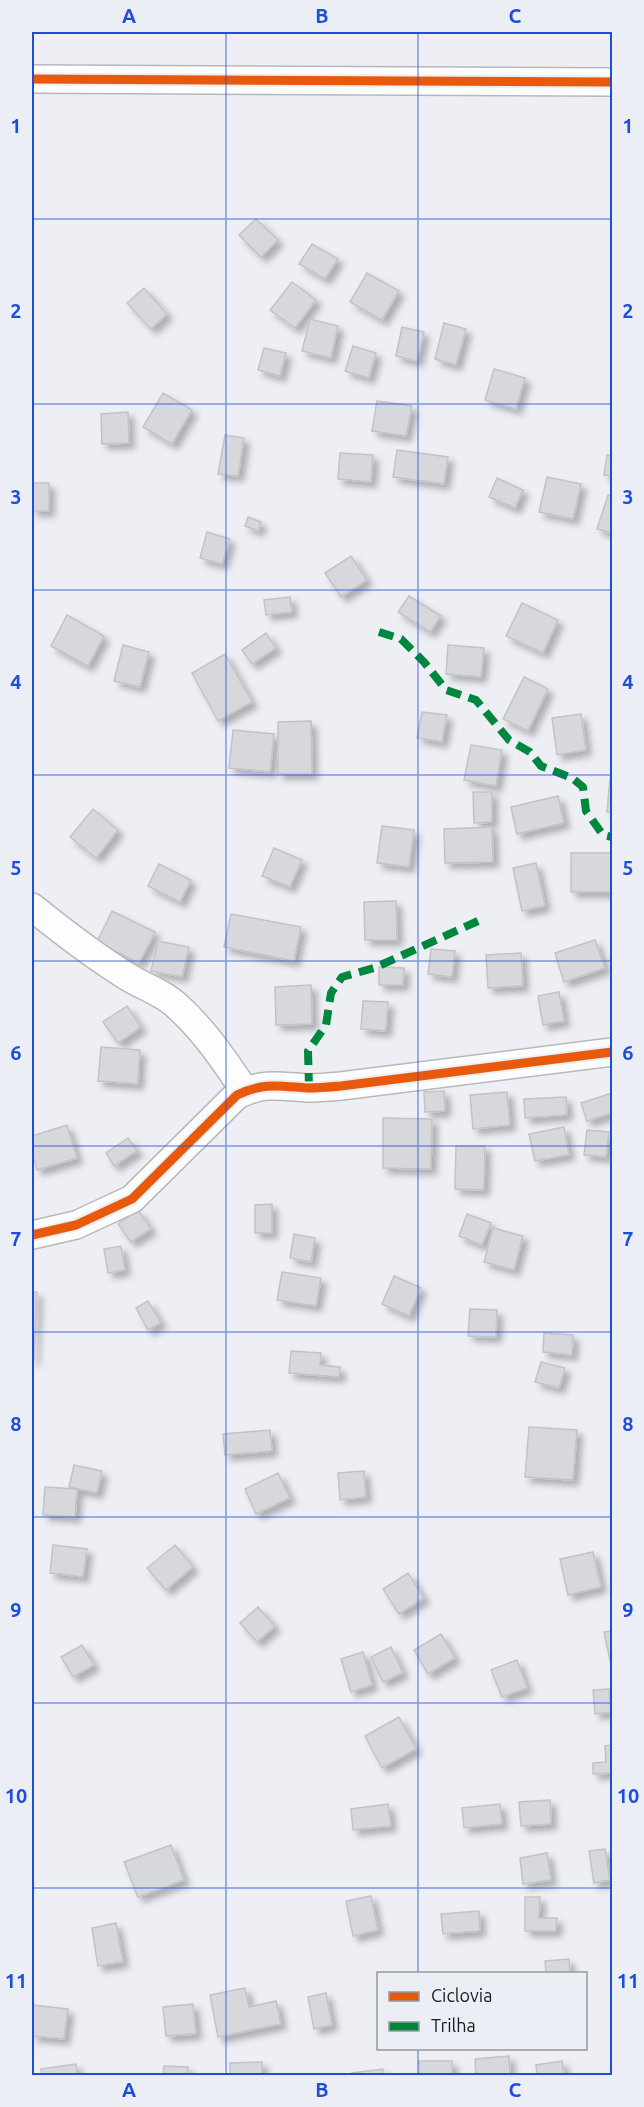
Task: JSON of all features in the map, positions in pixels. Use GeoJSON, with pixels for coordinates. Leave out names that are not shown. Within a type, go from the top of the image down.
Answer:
{"type":"FeatureCollection","features":[{"type":"Feature","properties":{"kind":"street"},"geometry":{"type":"LineString","coordinates":[[32,79],[612,82]]}},
{"type":"Feature","properties":{"kind":"street"},"geometry":{"type":"LineString","coordinates":[[32,907],[90,953],[174,1003],[216,1048],[245,1091]]}},
{"type":"Feature","properties":{"kind":"street"},"geometry":{"type":"LineString","coordinates":[[32,1235],[76,1225],[132,1199],[237,1095],[245,1091],[267,1085],[309,1088],[341,1086],[612,1052]]}},
{"type":"Feature","properties":{"kind":"building"},"geometry":{"type":"Polygon","coordinates":[[[256,219],[278,240],[261,257],[239,235],[256,219]]]}},
{"type":"Feature","properties":{"kind":"building"},"geometry":{"type":"Polygon","coordinates":[[[312,244],[338,259],[325,279],[299,264],[312,244]]]}},
{"type":"Feature","properties":{"kind":"building"},"geometry":{"type":"Polygon","coordinates":[[[367,273],[399,291],[382,320],[350,302],[367,273]]]}},
{"type":"Feature","properties":{"kind":"building"},"geometry":{"type":"Polygon","coordinates":[[[292,282],[316,300],[295,328],[270,310],[292,282]]]}},
{"type":"Feature","properties":{"kind":"building"},"geometry":{"type":"Polygon","coordinates":[[[144,288],[167,314],[151,329],[127,303],[144,288]]]}},
{"type":"Feature","properties":{"kind":"building"},"geometry":{"type":"Polygon","coordinates":[[[310,319],[338,326],[331,358],[302,351],[310,319]]]}},
{"type":"Feature","properties":{"kind":"building"},"geometry":{"type":"Polygon","coordinates":[[[444,323],[466,329],[456,365],[435,359],[444,323]]]}},
{"type":"Feature","properties":{"kind":"building"},"geometry":{"type":"Polygon","coordinates":[[[402,327],[424,332],[417,361],[396,356],[402,327]]]}},
{"type":"Feature","properties":{"kind":"building"},"geometry":{"type":"Polygon","coordinates":[[[353,346],[376,353],[369,378],[345,371],[353,346]]]}},
{"type":"Feature","properties":{"kind":"building"},"geometry":{"type":"Polygon","coordinates":[[[264,348],[286,353],[280,376],[258,370],[264,348]]]}},
{"type":"Feature","properties":{"kind":"building"},"geometry":{"type":"Polygon","coordinates":[[[494,369],[525,378],[516,409],[485,400],[494,369]]]}},
{"type":"Feature","properties":{"kind":"building"},"geometry":{"type":"Polygon","coordinates":[[[163,393],[192,410],[172,444],[143,427],[163,393]]]}},
{"type":"Feature","properties":{"kind":"building"},"geometry":{"type":"Polygon","coordinates":[[[377,401],[412,406],[406,436],[372,431],[377,401]]]}},
{"type":"Feature","properties":{"kind":"building"},"geometry":{"type":"Polygon","coordinates":[[[128,412],[129,443],[102,444],[101,414],[128,412]]]}},
{"type":"Feature","properties":{"kind":"building"},"geometry":{"type":"Polygon","coordinates":[[[225,435],[244,438],[238,476],[218,474],[225,435]]]}},
{"type":"Feature","properties":{"kind":"building"},"geometry":{"type":"Polygon","coordinates":[[[397,450],[448,457],[444,484],[393,477],[397,450]]]}},
{"type":"Feature","properties":{"kind":"building"},"geometry":{"type":"Polygon","coordinates":[[[340,453],[373,455],[371,482],[338,479],[340,453]]]}},
{"type":"Feature","properties":{"kind":"building"},"geometry":{"type":"Polygon","coordinates":[[[607,455],[612,456],[612,476],[604,475],[607,455]]]}},
{"type":"Feature","properties":{"kind":"building"},"geometry":{"type":"Polygon","coordinates":[[[547,477],[581,484],[573,519],[539,512],[547,477]]]}},
{"type":"Feature","properties":{"kind":"building"},"geometry":{"type":"Polygon","coordinates":[[[497,478],[523,490],[515,508],[489,497],[497,478]]]}},
{"type":"Feature","properties":{"kind":"building"},"geometry":{"type":"Polygon","coordinates":[[[32,483],[49,483],[49,511],[32,511],[32,483]]]}},
{"type":"Feature","properties":{"kind":"building"},"geometry":{"type":"Polygon","coordinates":[[[608,495],[612,496],[612,533],[597,529],[608,495]]]}},
{"type":"Feature","properties":{"kind":"building"},"geometry":{"type":"Polygon","coordinates":[[[248,517],[261,522],[258,531],[245,526],[248,517]]]}},
{"type":"Feature","properties":{"kind":"building"},"geometry":{"type":"Polygon","coordinates":[[[207,532],[230,539],[222,564],[200,558],[207,532]]]}},
{"type":"Feature","properties":{"kind":"building"},"geometry":{"type":"Polygon","coordinates":[[[351,556],[367,580],[341,597],[325,573],[351,556]]]}},
{"type":"Feature","properties":{"kind":"building"},"geometry":{"type":"Polygon","coordinates":[[[409,596],[441,616],[430,632],[398,612],[409,596]]]}},
{"type":"Feature","properties":{"kind":"building"},"geometry":{"type":"Polygon","coordinates":[[[290,597],[292,612],[266,615],[264,600],[290,597]]]}},
{"type":"Feature","properties":{"kind":"building"},"geometry":{"type":"Polygon","coordinates":[[[522,603],[558,620],[543,653],[506,636],[522,603]]]}},
{"type":"Feature","properties":{"kind":"building"},"geometry":{"type":"Polygon","coordinates":[[[67,615],[104,636],[88,666],[51,646],[67,615]]]}},
{"type":"Feature","properties":{"kind":"building"},"geometry":{"type":"Polygon","coordinates":[[[266,633],[276,648],[252,664],[242,650],[266,633]]]}},
{"type":"Feature","properties":{"kind":"building"},"geometry":{"type":"Polygon","coordinates":[[[123,645],[149,652],[140,687],[114,681],[123,645]]]}},
{"type":"Feature","properties":{"kind":"building"},"geometry":{"type":"Polygon","coordinates":[[[448,645],[484,648],[481,677],[446,674],[448,645]]]}},
{"type":"Feature","properties":{"kind":"building"},"geometry":{"type":"Polygon","coordinates":[[[225,654],[252,702],[218,721],[192,673],[225,654]]]}},
{"type":"Feature","properties":{"kind":"building"},"geometry":{"type":"Polygon","coordinates":[[[524,677],[548,689],[528,731],[503,719],[524,677]]]}},
{"type":"Feature","properties":{"kind":"building"},"geometry":{"type":"Polygon","coordinates":[[[422,712],[447,715],[442,742],[417,738],[422,712]]]}},
{"type":"Feature","properties":{"kind":"building"},"geometry":{"type":"Polygon","coordinates":[[[581,714],[586,750],[557,755],[552,718],[581,714]]]}},
{"type":"Feature","properties":{"kind":"building"},"geometry":{"type":"Polygon","coordinates":[[[311,721],[312,774],[278,774],[278,722],[311,721]]]}},
{"type":"Feature","properties":{"kind":"building"},"geometry":{"type":"Polygon","coordinates":[[[233,730],[274,734],[270,772],[229,768],[233,730]]]}},
{"type":"Feature","properties":{"kind":"building"},"geometry":{"type":"Polygon","coordinates":[[[471,745],[502,750],[496,786],[464,780],[471,745]]]}},
{"type":"Feature","properties":{"kind":"building"},"geometry":{"type":"Polygon","coordinates":[[[610,778],[612,778],[612,813],[607,812],[610,778]]]}},
{"type":"Feature","properties":{"kind":"building"},"geometry":{"type":"Polygon","coordinates":[[[473,792],[492,792],[492,822],[474,823],[473,792]]]}},
{"type":"Feature","properties":{"kind":"building"},"geometry":{"type":"Polygon","coordinates":[[[558,796],[564,823],[517,834],[511,807],[558,796]]]}},
{"type":"Feature","properties":{"kind":"building"},"geometry":{"type":"Polygon","coordinates":[[[93,809],[118,830],[96,858],[70,837],[93,809]]]}},
{"type":"Feature","properties":{"kind":"building"},"geometry":{"type":"Polygon","coordinates":[[[382,826],[414,830],[409,867],[377,863],[382,826]]]}},
{"type":"Feature","properties":{"kind":"building"},"geometry":{"type":"Polygon","coordinates":[[[492,827],[493,862],[445,863],[444,829],[492,827]]]}},
{"type":"Feature","properties":{"kind":"building"},"geometry":{"type":"Polygon","coordinates":[[[274,848],[302,860],[290,887],[262,876],[274,848]]]}},
{"type":"Feature","properties":{"kind":"building"},"geometry":{"type":"Polygon","coordinates":[[[571,853],[612,853],[612,892],[571,892],[571,853]]]}},
{"type":"Feature","properties":{"kind":"building"},"geometry":{"type":"Polygon","coordinates":[[[536,863],[545,906],[522,911],[513,868],[536,863]]]}},
{"type":"Feature","properties":{"kind":"building"},"geometry":{"type":"Polygon","coordinates":[[[159,864],[191,880],[180,902],[148,886],[159,864]]]}},
{"type":"Feature","properties":{"kind":"building"},"geometry":{"type":"Polygon","coordinates":[[[396,901],[397,940],[365,940],[364,902],[396,901]]]}},
{"type":"Feature","properties":{"kind":"building"},"geometry":{"type":"Polygon","coordinates":[[[112,911],[155,932],[139,963],[97,942],[112,911]]]}},
{"type":"Feature","properties":{"kind":"building"},"geometry":{"type":"Polygon","coordinates":[[[231,914],[301,927],[294,961],[224,947],[231,914]]]}},
{"type":"Feature","properties":{"kind":"building"},"geometry":{"type":"Polygon","coordinates":[[[595,940],[605,968],[564,982],[555,953],[595,940]]]}},
{"type":"Feature","properties":{"kind":"building"},"geometry":{"type":"Polygon","coordinates":[[[158,941],[189,947],[182,977],[151,971],[158,941]]]}},
{"type":"Feature","properties":{"kind":"building"},"geometry":{"type":"Polygon","coordinates":[[[431,949],[455,951],[452,977],[428,974],[431,949]]]}},
{"type":"Feature","properties":{"kind":"building"},"geometry":{"type":"Polygon","coordinates":[[[521,953],[523,986],[488,988],[486,955],[521,953]]]}},
{"type":"Feature","properties":{"kind":"building"},"geometry":{"type":"Polygon","coordinates":[[[379,967],[404,968],[403,985],[379,985],[379,967]]]}},
{"type":"Feature","properties":{"kind":"building"},"geometry":{"type":"Polygon","coordinates":[[[311,985],[312,1024],[276,1025],[275,987],[311,985]]]}},
{"type":"Feature","properties":{"kind":"building"},"geometry":{"type":"Polygon","coordinates":[[[559,992],[564,1021],[543,1025],[538,996],[559,992]]]}},
{"type":"Feature","properties":{"kind":"building"},"geometry":{"type":"Polygon","coordinates":[[[363,1001],[388,1002],[386,1031],[361,1029],[363,1001]]]}},
{"type":"Feature","properties":{"kind":"building"},"geometry":{"type":"Polygon","coordinates":[[[127,1006],[141,1027],[118,1043],[103,1022],[127,1006]]]}},
{"type":"Feature","properties":{"kind":"building"},"geometry":{"type":"Polygon","coordinates":[[[101,1047],[140,1050],[138,1084],[98,1081],[101,1047]]]}},
{"type":"Feature","properties":{"kind":"building"},"geometry":{"type":"Polygon","coordinates":[[[444,1091],[445,1111],[425,1112],[424,1092],[444,1091]]]}},
{"type":"Feature","properties":{"kind":"building"},"geometry":{"type":"Polygon","coordinates":[[[507,1092],[510,1125],[473,1129],[470,1095],[507,1092]]]}},
{"type":"Feature","properties":{"kind":"building"},"geometry":{"type":"Polygon","coordinates":[[[612,1093],[612,1113],[587,1121],[581,1103],[612,1093]]]}},
{"type":"Feature","properties":{"kind":"building"},"geometry":{"type":"Polygon","coordinates":[[[566,1097],[567,1115],[525,1118],[524,1099],[566,1097]]]}},
{"type":"Feature","properties":{"kind":"building"},"geometry":{"type":"Polygon","coordinates":[[[383,1118],[432,1119],[431,1169],[383,1168],[383,1118]]]}},
{"type":"Feature","properties":{"kind":"building"},"geometry":{"type":"Polygon","coordinates":[[[67,1125],[77,1158],[37,1170],[32,1152],[32,1136],[67,1125]]]}},
{"type":"Feature","properties":{"kind":"building"},"geometry":{"type":"Polygon","coordinates":[[[564,1127],[569,1155],[535,1161],[529,1134],[564,1127]]]}},
{"type":"Feature","properties":{"kind":"building"},"geometry":{"type":"Polygon","coordinates":[[[587,1130],[609,1132],[606,1157],[584,1155],[587,1130]]]}},
{"type":"Feature","properties":{"kind":"building"},"geometry":{"type":"Polygon","coordinates":[[[128,1138],[137,1151],[114,1166],[106,1153],[128,1138]]]}},
{"type":"Feature","properties":{"kind":"building"},"geometry":{"type":"Polygon","coordinates":[[[456,1146],[485,1146],[484,1190],[455,1189],[456,1146]]]}},
{"type":"Feature","properties":{"kind":"building"},"geometry":{"type":"Polygon","coordinates":[[[272,1204],[272,1233],[255,1233],[255,1205],[272,1204]]]}},
{"type":"Feature","properties":{"kind":"building"},"geometry":{"type":"Polygon","coordinates":[[[138,1210],[151,1229],[131,1242],[118,1224],[138,1210]]]}},
{"type":"Feature","properties":{"kind":"building"},"geometry":{"type":"Polygon","coordinates":[[[467,1214],[491,1223],[482,1245],[459,1236],[467,1214]]]}},
{"type":"Feature","properties":{"kind":"building"},"geometry":{"type":"Polygon","coordinates":[[[493,1228],[523,1236],[514,1270],[484,1262],[493,1228]]]}},
{"type":"Feature","properties":{"kind":"building"},"geometry":{"type":"Polygon","coordinates":[[[294,1234],[315,1238],[311,1262],[290,1258],[294,1234]]]}},
{"type":"Feature","properties":{"kind":"building"},"geometry":{"type":"Polygon","coordinates":[[[121,1246],[125,1270],[108,1273],[104,1249],[121,1246]]]}},
{"type":"Feature","properties":{"kind":"building"},"geometry":{"type":"Polygon","coordinates":[[[282,1272],[321,1278],[316,1306],[277,1300],[282,1272]]]}},
{"type":"Feature","properties":{"kind":"building"},"geometry":{"type":"Polygon","coordinates":[[[394,1276],[421,1288],[409,1316],[382,1304],[394,1276]]]}},
{"type":"Feature","properties":{"kind":"building"},"geometry":{"type":"Polygon","coordinates":[[[32,1292],[37,1292],[34,1360],[32,1360],[32,1292]]]}},
{"type":"Feature","properties":{"kind":"building"},"geometry":{"type":"Polygon","coordinates":[[[148,1301],[161,1323],[148,1330],[136,1308],[148,1301]]]}},
{"type":"Feature","properties":{"kind":"building"},"geometry":{"type":"Polygon","coordinates":[[[470,1309],[497,1310],[496,1337],[468,1336],[470,1309]]]}},
{"type":"Feature","properties":{"kind":"building"},"geometry":{"type":"Polygon","coordinates":[[[544,1333],[573,1335],[572,1355],[543,1352],[544,1333]]]}},
{"type":"Feature","properties":{"kind":"building"},"geometry":{"type":"Polygon","coordinates":[[[291,1351],[321,1353],[320,1365],[340,1367],[339,1377],[289,1373],[291,1351]]]}},
{"type":"Feature","properties":{"kind":"building"},"geometry":{"type":"Polygon","coordinates":[[[541,1362],[565,1368],[559,1388],[535,1382],[541,1362]]]}},
{"type":"Feature","properties":{"kind":"building"},"geometry":{"type":"Polygon","coordinates":[[[529,1427],[577,1430],[573,1480],[525,1477],[529,1427]]]}},
{"type":"Feature","properties":{"kind":"building"},"geometry":{"type":"Polygon","coordinates":[[[270,1430],[272,1451],[225,1455],[223,1434],[270,1430]]]}},
{"type":"Feature","properties":{"kind":"building"},"geometry":{"type":"Polygon","coordinates":[[[74,1465],[102,1471],[97,1493],[69,1487],[74,1465]]]}},
{"type":"Feature","properties":{"kind":"building"},"geometry":{"type":"Polygon","coordinates":[[[364,1471],[366,1497],[340,1500],[338,1473],[364,1471]]]}},
{"type":"Feature","properties":{"kind":"building"},"geometry":{"type":"Polygon","coordinates":[[[278,1473],[290,1498],[256,1514],[245,1489],[278,1473]]]}},
{"type":"Feature","properties":{"kind":"building"},"geometry":{"type":"Polygon","coordinates":[[[45,1487],[77,1489],[75,1517],[43,1515],[45,1487]]]}},
{"type":"Feature","properties":{"kind":"building"},"geometry":{"type":"Polygon","coordinates":[[[53,1545],[87,1549],[83,1577],[50,1573],[53,1545]]]}},
{"type":"Feature","properties":{"kind":"building"},"geometry":{"type":"Polygon","coordinates":[[[175,1545],[193,1567],[166,1590],[147,1568],[175,1545]]]}},
{"type":"Feature","properties":{"kind":"building"},"geometry":{"type":"Polygon","coordinates":[[[593,1552],[601,1587],[568,1595],[560,1559],[593,1552]]]}},
{"type":"Feature","properties":{"kind":"building"},"geometry":{"type":"Polygon","coordinates":[[[408,1573],[424,1598],[399,1614],[383,1589],[408,1573]]]}},
{"type":"Feature","properties":{"kind":"building"},"geometry":{"type":"Polygon","coordinates":[[[258,1607],[275,1626],[257,1642],[240,1623],[258,1607]]]}},
{"type":"Feature","properties":{"kind":"building"},"geometry":{"type":"Polygon","coordinates":[[[612,1631],[612,1664],[611,1665],[604,1632],[612,1631]]]}},
{"type":"Feature","properties":{"kind":"building"},"geometry":{"type":"Polygon","coordinates":[[[441,1634],[455,1658],[428,1674],[414,1650],[441,1634]]]}},
{"type":"Feature","properties":{"kind":"building"},"geometry":{"type":"Polygon","coordinates":[[[82,1645],[94,1665],[73,1677],[61,1657],[82,1645]]]}},
{"type":"Feature","properties":{"kind":"building"},"geometry":{"type":"Polygon","coordinates":[[[391,1647],[403,1673],[383,1682],[371,1657],[391,1647]]]}},
{"type":"Feature","properties":{"kind":"building"},"geometry":{"type":"Polygon","coordinates":[[[363,1652],[372,1685],[351,1692],[341,1659],[363,1652]]]}},
{"type":"Feature","properties":{"kind":"building"},"geometry":{"type":"Polygon","coordinates":[[[517,1660],[527,1688],[502,1697],[491,1670],[517,1660]]]}},
{"type":"Feature","properties":{"kind":"building"},"geometry":{"type":"Polygon","coordinates":[[[609,1689],[611,1712],[595,1714],[593,1690],[609,1689]]]}},
{"type":"Feature","properties":{"kind":"building"},"geometry":{"type":"Polygon","coordinates":[[[399,1717],[416,1749],[382,1768],[365,1736],[399,1717]]]}},
{"type":"Feature","properties":{"kind":"building"},"geometry":{"type":"Polygon","coordinates":[[[612,1745],[612,1773],[593,1774],[593,1763],[606,1762],[605,1746],[612,1745]]]}},
{"type":"Feature","properties":{"kind":"building"},"geometry":{"type":"Polygon","coordinates":[[[550,1800],[551,1824],[521,1826],[519,1802],[550,1800]]]}},
{"type":"Feature","properties":{"kind":"building"},"geometry":{"type":"Polygon","coordinates":[[[388,1804],[391,1826],[353,1830],[351,1809],[388,1804]]]}},
{"type":"Feature","properties":{"kind":"building"},"geometry":{"type":"Polygon","coordinates":[[[500,1804],[502,1824],[464,1828],[462,1808],[500,1804]]]}},
{"type":"Feature","properties":{"kind":"building"},"geometry":{"type":"Polygon","coordinates":[[[171,1845],[184,1880],[138,1897],[124,1862],[171,1845]]]}},
{"type":"Feature","properties":{"kind":"building"},"geometry":{"type":"Polygon","coordinates":[[[605,1849],[610,1880],[594,1883],[589,1851],[605,1849]]]}},
{"type":"Feature","properties":{"kind":"building"},"geometry":{"type":"Polygon","coordinates":[[[547,1853],[551,1880],[523,1884],[520,1858],[547,1853]]]}},
{"type":"Feature","properties":{"kind":"building"},"geometry":{"type":"Polygon","coordinates":[[[371,1896],[378,1930],[353,1936],[346,1901],[371,1896]]]}},
{"type":"Feature","properties":{"kind":"building"},"geometry":{"type":"Polygon","coordinates":[[[525,1897],[540,1897],[539,1918],[557,1918],[556,1931],[525,1931],[525,1897]]]}},
{"type":"Feature","properties":{"kind":"building"},"geometry":{"type":"Polygon","coordinates":[[[479,1911],[480,1931],[443,1934],[441,1914],[479,1911]]]}},
{"type":"Feature","properties":{"kind":"building"},"geometry":{"type":"Polygon","coordinates":[[[116,1923],[123,1962],[98,1966],[92,1928],[116,1923]]]}},
{"type":"Feature","properties":{"kind":"building"},"geometry":{"type":"Polygon","coordinates":[[[569,1959],[570,1972],[546,1972],[545,1961],[569,1959]]]}},
{"type":"Feature","properties":{"kind":"building"},"geometry":{"type":"Polygon","coordinates":[[[245,1988],[249,2007],[276,2001],[281,2024],[218,2037],[210,1995],[245,1988]]]}},
{"type":"Feature","properties":{"kind":"building"},"geometry":{"type":"Polygon","coordinates":[[[326,1993],[332,2025],[314,2029],[308,1997],[326,1993]]]}},
{"type":"Feature","properties":{"kind":"building"},"geometry":{"type":"Polygon","coordinates":[[[193,2004],[196,2034],[166,2036],[163,2007],[193,2004]]]}},
{"type":"Feature","properties":{"kind":"building"},"geometry":{"type":"Polygon","coordinates":[[[32,2005],[68,2009],[64,2039],[32,2036],[32,2005]]]}},
{"type":"Feature","properties":{"kind":"building"},"geometry":{"type":"Polygon","coordinates":[[[509,2056],[510,2076],[476,2076],[475,2059],[509,2056]]]}},
{"type":"Feature","properties":{"kind":"building"},"geometry":{"type":"Polygon","coordinates":[[[419,2061],[452,2061],[452,2076],[419,2076],[419,2061]]]}},
{"type":"Feature","properties":{"kind":"building"},"geometry":{"type":"Polygon","coordinates":[[[562,2061],[564,2076],[537,2076],[536,2065],[562,2061]]]}},
{"type":"Feature","properties":{"kind":"building"},"geometry":{"type":"Polygon","coordinates":[[[262,2062],[262,2076],[230,2076],[230,2063],[262,2062]]]}},
{"type":"Feature","properties":{"kind":"building"},"geometry":{"type":"Polygon","coordinates":[[[76,2064],[78,2076],[42,2076],[41,2069],[76,2064]]]}},
{"type":"Feature","properties":{"kind":"building"},"geometry":{"type":"Polygon","coordinates":[[[164,2066],[188,2067],[187,2076],[163,2076],[164,2066]]]}},
{"type":"Feature","properties":{"kind":"building"},"geometry":{"type":"Polygon","coordinates":[[[383,2069],[383,2076],[353,2076],[352,2073],[383,2069]]]}},
{"type":"Feature","properties":{"kind":"marked path"},"geometry":{"type":"LineString","coordinates":[[379,632],[401,639],[424,662],[446,690],[476,700],[509,740],[530,752],[541,766],[572,778],[583,787],[586,811],[603,835],[612,837]]}},
{"type":"Feature","properties":{"kind":"marked path"},"geometry":{"type":"LineString","coordinates":[[309,1088],[308,1051],[326,1025],[331,993],[342,977],[374,968],[478,921]]}},
{"type":"Feature","properties":{"kind":"cycle path"},"geometry":{"type":"LineString","coordinates":[[32,79],[612,82]]}},
{"type":"Feature","properties":{"kind":"cycle path"},"geometry":{"type":"LineString","coordinates":[[32,1235],[76,1225],[132,1199],[237,1095],[255,1088],[341,1086],[612,1052]]}}]}
